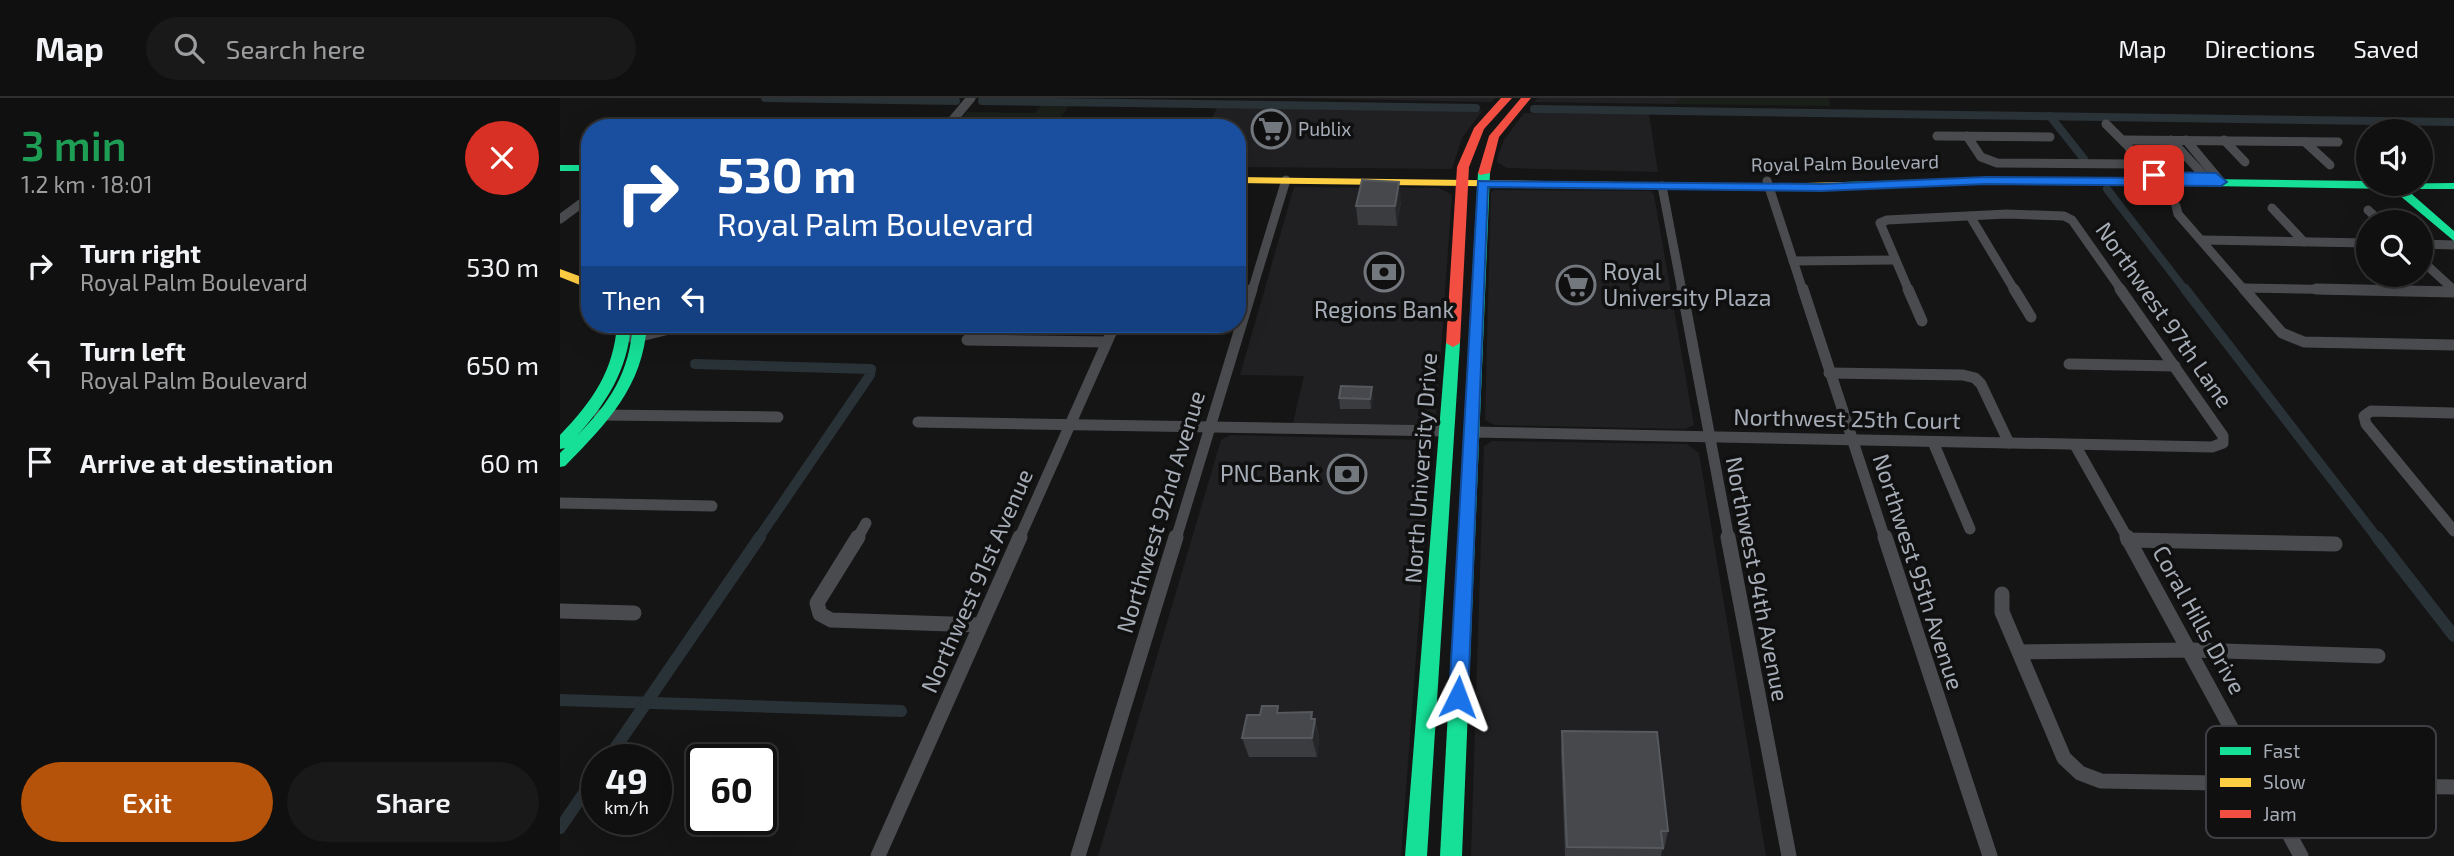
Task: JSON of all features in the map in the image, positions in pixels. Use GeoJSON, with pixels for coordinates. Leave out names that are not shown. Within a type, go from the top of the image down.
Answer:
{"type":"FeatureCollection","features":[{"type":"Feature","properties":{"kind":"main road","name":"North University Drive"},"geometry":{"type":"LineString","coordinates":[[1416,856],[1466,154],[1473,137],[1488,116],[1507,98]]}},
{"type":"Feature","properties":{"kind":"main road","name":"North University Drive"},"geometry":{"type":"LineString","coordinates":[[1451,856],[1483,180],[1487,155],[1494,136],[1526,98]]}},
{"type":"Feature","properties":{"kind":"main road"},"geometry":{"type":"LineString","coordinates":[[562,163],[581,162]]}},
{"type":"Feature","properties":{"kind":"main road"},"geometry":{"type":"LineString","coordinates":[[562,163],[581,166]]}},
{"type":"Feature","properties":{"kind":"main road","name":"Royal Palm Boulevard"},"geometry":{"type":"LineString","coordinates":[[1246,172],[1619,186],[1768,184],[1980,173],[2356,184]]}},
{"type":"Feature","properties":{"kind":"main road","name":"Royal Palm Boulevard"},"geometry":{"type":"LineString","coordinates":[[1483,180],[1647,178],[1768,184]]}},
{"type":"Feature","properties":{"kind":"main road"},"geometry":{"type":"LineString","coordinates":[[1619,186],[1647,178]]}},
{"type":"Feature","properties":{"kind":"main road","name":"Royal Palm Boulevard"},"geometry":{"type":"LineString","coordinates":[[2213,179],[2356,178]]}},
{"type":"Feature","properties":{"kind":"main road","name":"Royal Palm Boulevard"},"geometry":{"type":"LineString","coordinates":[[1246,180],[1463,179]]}},
{"type":"Feature","properties":{"kind":"main road"},"geometry":{"type":"LineString","coordinates":[[2433,179],[2454,179]]}},
{"type":"Feature","properties":{"kind":"main road","name":"Royal Palm Boulevard"},"geometry":{"type":"LineString","coordinates":[[2433,186],[2454,186]]}},
{"type":"Feature","properties":{"kind":"main road"},"geometry":{"type":"LineString","coordinates":[[2407,196],[2454,237]]}},
{"type":"Feature","properties":{"kind":"main road"},"geometry":{"type":"LineString","coordinates":[[560,262],[581,268]]}},
{"type":"Feature","properties":{"kind":"main road"},"geometry":{"type":"LineString","coordinates":[[560,273],[581,281]]}},
{"type":"Feature","properties":{"kind":"main road"},"geometry":{"type":"LineString","coordinates":[[560,444],[588,416],[615,376],[626,341],[625,333]]}},
{"type":"Feature","properties":{"kind":"main road"},"geometry":{"type":"LineString","coordinates":[[560,462],[605,415],[638,359],[641,333]]}},
{"type":"Feature","properties":{"kind":"main road"},"geometry":{"type":"LineString","coordinates":[[1450,396],[1459,425],[1471,432]]}},
{"type":"Feature","properties":{"kind":"main road"},"geometry":{"type":"LineString","coordinates":[[1448,431],[1462,442],[1468,476]]}},
{"type":"Feature","properties":{"kind":"street"},"geometry":{"type":"LineString","coordinates":[[954,119],[971,98]]}},
{"type":"Feature","properties":{"kind":"street"},"geometry":{"type":"LineString","coordinates":[[2106,124],[2118,137],[2125,140],[2337,142]]}},
{"type":"Feature","properties":{"kind":"street"},"geometry":{"type":"LineString","coordinates":[[1937,136],[2050,137]]}},
{"type":"Feature","properties":{"kind":"street"},"geometry":{"type":"LineString","coordinates":[[1967,136],[1981,157],[1987,161],[2132,164],[2137,161],[2136,157],[2125,140]]}},
{"type":"Feature","properties":{"kind":"street"},"geometry":{"type":"LineString","coordinates":[[2019,137],[2025,145]]}},
{"type":"Feature","properties":{"kind":"street"},"geometry":{"type":"LineString","coordinates":[[2171,140],[2213,179]]}},
{"type":"Feature","properties":{"kind":"street"},"geometry":{"type":"LineString","coordinates":[[2186,140],[2213,179]]}},
{"type":"Feature","properties":{"kind":"street"},"geometry":{"type":"LineString","coordinates":[[2224,140],[2245,162]]}},
{"type":"Feature","properties":{"kind":"street"},"geometry":{"type":"LineString","coordinates":[[2305,142],[2330,165]]}},
{"type":"Feature","properties":{"kind":"street"},"geometry":{"type":"LineString","coordinates":[[2031,154],[2037,162]]}},
{"type":"Feature","properties":{"kind":"street","name":"Northwest 92nd Avenue"},"geometry":{"type":"LineString","coordinates":[[1246,308],[1286,180]]}},
{"type":"Feature","properties":{"kind":"street","name":"Northwest 95th Avenue"},"geometry":{"type":"LineString","coordinates":[[1768,184],[1990,856]]}},
{"type":"Feature","properties":{"kind":"street","name":"Northwest 94th Avenue"},"geometry":{"type":"LineString","coordinates":[[1662,186],[1789,856]]}},
{"type":"Feature","properties":{"kind":"street"},"geometry":{"type":"LineString","coordinates":[[560,219],[581,204]]}},
{"type":"Feature","properties":{"kind":"street"},"geometry":{"type":"LineString","coordinates":[[2176,206],[2178,214],[2282,333],[2291,338],[2304,342],[2454,345]]}},
{"type":"Feature","properties":{"kind":"street"},"geometry":{"type":"LineString","coordinates":[[2272,208],[2304,242]]}},
{"type":"Feature","properties":{"kind":"street","name":"Northwest 97th Lane"},"geometry":{"type":"LineString","coordinates":[[1970,216],[2053,214],[2072,220],[2223,436],[2223,443]]}},
{"type":"Feature","properties":{"kind":"street"},"geometry":{"type":"LineString","coordinates":[[1922,321],[1880,223],[1970,216],[2031,317]]}},
{"type":"Feature","properties":{"kind":"street"},"geometry":{"type":"LineString","coordinates":[[2203,240],[2356,243]]}},
{"type":"Feature","properties":{"kind":"street"},"geometry":{"type":"LineString","coordinates":[[2433,244],[2454,245]]}},
{"type":"Feature","properties":{"kind":"street"},"geometry":{"type":"LineString","coordinates":[[1793,261],[1895,260]]}},
{"type":"Feature","properties":{"kind":"street"},"geometry":{"type":"LineString","coordinates":[[2433,271],[2454,291]]}},
{"type":"Feature","properties":{"kind":"street"},"geometry":{"type":"LineString","coordinates":[[2245,288],[2454,291]]}},
{"type":"Feature","properties":{"kind":"street"},"geometry":{"type":"LineString","coordinates":[[626,341],[637,333]]}},
{"type":"Feature","properties":{"kind":"street","name":"Northwest 91st Avenue"},"geometry":{"type":"LineString","coordinates":[[878,856],[1110,333]]}},
{"type":"Feature","properties":{"kind":"street","name":"Northwest 92nd Avenue"},"geometry":{"type":"LineString","coordinates":[[1079,856],[1238,333]]}},
{"type":"Feature","properties":{"kind":"street"},"geometry":{"type":"LineString","coordinates":[[967,340],[1106,342]]}},
{"type":"Feature","properties":{"kind":"street"},"geometry":{"type":"LineString","coordinates":[[2069,364],[2175,366]]}},
{"type":"Feature","properties":{"kind":"street"},"geometry":{"type":"LineString","coordinates":[[1829,373],[1963,374],[1975,377],[1982,383],[2009,443]]}},
{"type":"Feature","properties":{"kind":"street"},"geometry":{"type":"LineString","coordinates":[[2454,413],[2371,411],[2364,416],[2367,424],[2454,531]]}},
{"type":"Feature","properties":{"kind":"street"},"geometry":{"type":"LineString","coordinates":[[588,416],[778,417]]}},
{"type":"Feature","properties":{"kind":"street"},"geometry":{"type":"LineString","coordinates":[[918,422],[1448,431]]}},
{"type":"Feature","properties":{"kind":"street","name":"Northwest 25th Court"},"geometry":{"type":"LineString","coordinates":[[1471,432],[2075,445],[2212,447],[2223,443]]}},
{"type":"Feature","properties":{"kind":"street"},"geometry":{"type":"LineString","coordinates":[[1933,442],[1970,530]]}},
{"type":"Feature","properties":{"kind":"street","name":"Coral Hills Drive"},"geometry":{"type":"LineString","coordinates":[[2075,445],[2231,726]]}},
{"type":"Feature","properties":{"kind":"street"},"geometry":{"type":"LineString","coordinates":[[560,503],[712,506]]}},
{"type":"Feature","properties":{"kind":"street"},"geometry":{"type":"LineString","coordinates":[[866,523],[817,603],[820,614],[831,620],[980,625]]}},
{"type":"Feature","properties":{"kind":"street"},"geometry":{"type":"LineString","coordinates":[[2128,540],[2334,544]]}},
{"type":"Feature","properties":{"kind":"street"},"geometry":{"type":"LineString","coordinates":[[2002,594],[2002,612],[2064,758],[2080,773],[2101,781],[2206,782]]}},
{"type":"Feature","properties":{"kind":"street"},"geometry":{"type":"LineString","coordinates":[[560,611],[634,613]]}},
{"type":"Feature","properties":{"kind":"street"},"geometry":{"type":"LineString","coordinates":[[2020,652],[2191,650],[2378,656]]}},
{"type":"Feature","properties":{"kind":"street"},"geometry":{"type":"LineString","coordinates":[[2436,787],[2454,787]]}},
{"type":"Feature","properties":{"kind":"street","name":"Coral Hills Drive"},"geometry":{"type":"LineString","coordinates":[[2291,838],[2301,856]]}},
{"type":"Feature","properties":{"kind":"shaded area"},"geometry":{"type":"Polygon","coordinates":[[[1289,98],[1496,98],[1491,102],[1289,98]]]}},
{"type":"Feature","properties":{"kind":"shaded area"},"geometry":{"type":"Polygon","coordinates":[[[1538,98],[1681,98],[1675,104],[1534,102],[1538,98]]]}},
{"type":"Feature","properties":{"kind":"shaded area"},"geometry":{"type":"Polygon","coordinates":[[[1681,98],[1828,98],[1831,106],[1675,104],[1681,98]]]}},
{"type":"Feature","properties":{"kind":"shaded area"},"geometry":{"type":"Polygon","coordinates":[[[1042,104],[1070,104],[1059,119],[961,119],[967,112],[1035,113],[1042,104]]]}},
{"type":"Feature","properties":{"kind":"shaded area"},"geometry":{"type":"Polygon","coordinates":[[[1217,108],[1482,111],[1462,138],[1452,169],[1246,167],[1246,119],[1212,119],[1217,108]]]}},
{"type":"Feature","properties":{"kind":"shaded area"},"geometry":{"type":"Polygon","coordinates":[[[1524,113],[1649,114],[1658,172],[1507,168],[1497,162],[1498,156],[1504,140],[1524,113]]]}},
{"type":"Feature","properties":{"kind":"shaded area"},"geometry":{"type":"Polygon","coordinates":[[[1294,187],[1439,188],[1452,195],[1436,418],[1426,425],[1293,423],[1304,376],[1240,375],[1294,187]]]}},
{"type":"Feature","properties":{"kind":"shaded area"},"geometry":{"type":"Polygon","coordinates":[[[1651,191],[1654,195],[1694,425],[1685,429],[1495,425],[1485,420],[1491,192],[1651,191]]]}},
{"type":"Feature","properties":{"kind":"shaded area"},"geometry":{"type":"Polygon","coordinates":[[[1231,435],[1425,440],[1432,443],[1401,856],[1098,856],[1221,440],[1231,435]]]}},
{"type":"Feature","properties":{"kind":"shaded area"},"geometry":{"type":"Polygon","coordinates":[[[1492,441],[1687,444],[1699,453],[1766,856],[1471,856],[1484,446],[1492,441]]]}},
{"type":"Feature","properties":{"kind":"building"},"geometry":{"type":"Polygon","coordinates":[[[1362,180],[1399,182],[1395,206],[1356,206],[1362,180]]]}},
{"type":"Feature","properties":{"kind":"building"},"geometry":{"type":"Polygon","coordinates":[[[1341,386],[1372,387],[1370,399],[1339,398],[1341,386]]]}},
{"type":"Feature","properties":{"kind":"building"},"geometry":{"type":"Polygon","coordinates":[[[1262,706],[1278,706],[1277,713],[1312,712],[1311,719],[1315,719],[1312,738],[1242,738],[1247,715],[1260,715],[1262,706]]]}},
{"type":"Feature","properties":{"kind":"building"},"geometry":{"type":"Polygon","coordinates":[[[1562,731],[1657,732],[1668,831],[1661,831],[1663,848],[1567,847],[1562,731]]]}},
{"type":"Feature","properties":{"kind":"waterway"},"geometry":{"type":"LineString","coordinates":[[765,98],[956,101]]}},
{"type":"Feature","properties":{"kind":"waterway"},"geometry":{"type":"LineString","coordinates":[[982,101],[1476,108]]}},
{"type":"Feature","properties":{"kind":"waterway"},"geometry":{"type":"LineString","coordinates":[[1534,109],[2050,116]]}},
{"type":"Feature","properties":{"kind":"waterway"},"geometry":{"type":"LineString","coordinates":[[2050,116],[2454,122]]}},
{"type":"Feature","properties":{"kind":"waterway"},"geometry":{"type":"LineString","coordinates":[[2050,116],[2084,159]]}},
{"type":"Feature","properties":{"kind":"waterway"},"geometry":{"type":"LineString","coordinates":[[2107,189],[2186,291]]}},
{"type":"Feature","properties":{"kind":"waterway"},"geometry":{"type":"LineString","coordinates":[[2185,289],[2378,539]]}},
{"type":"Feature","properties":{"kind":"waterway"},"geometry":{"type":"LineString","coordinates":[[695,364],[871,369],[870,375],[758,539]]}},
{"type":"Feature","properties":{"kind":"waterway"},"geometry":{"type":"LineString","coordinates":[[646,703],[760,537]]}},
{"type":"Feature","properties":{"kind":"waterway"},"geometry":{"type":"LineString","coordinates":[[2377,537],[2454,636]]}},
{"type":"Feature","properties":{"kind":"waterway"},"geometry":{"type":"LineString","coordinates":[[560,700],[646,703]]}},
{"type":"Feature","properties":{"kind":"waterway"},"geometry":{"type":"LineString","coordinates":[[618,744],[646,703]]}},
{"type":"Feature","properties":{"kind":"waterway"},"geometry":{"type":"LineString","coordinates":[[646,703],[901,711]]}},
{"type":"Feature","properties":{"kind":"waterway"},"geometry":{"type":"LineString","coordinates":[[560,828],[581,797]]}},
{"type":"Feature","properties":{"kind":"traffic: fast"},"geometry":{"type":"LineString","coordinates":[[560,168],[581,168]]}},
{"type":"Feature","properties":{"kind":"traffic: fast"},"geometry":{"type":"LineString","coordinates":[[1451,856],[1484,173]]}},
{"type":"Feature","properties":{"kind":"traffic: fast"},"geometry":{"type":"LineString","coordinates":[[1843,185],[2023,180],[2454,186]]}},
{"type":"Feature","properties":{"kind":"traffic: fast"},"geometry":{"type":"LineString","coordinates":[[2408,196],[2454,237]]}},
{"type":"Feature","properties":{"kind":"traffic: fast"},"geometry":{"type":"LineString","coordinates":[[560,444],[605,390],[619,359],[624,333]]}},
{"type":"Feature","properties":{"kind":"traffic: fast"},"geometry":{"type":"LineString","coordinates":[[560,462],[603,417],[626,383],[634,365],[640,333]]}},
{"type":"Feature","properties":{"kind":"traffic: fast"},"geometry":{"type":"LineString","coordinates":[[1416,856],[1453,343]]}},
{"type":"Feature","properties":{"kind":"traffic: slow"},"geometry":{"type":"LineString","coordinates":[[1246,180],[1769,187],[1843,185]]}},
{"type":"Feature","properties":{"kind":"traffic: slow"},"geometry":{"type":"LineString","coordinates":[[560,273],[581,281]]}},
{"type":"Feature","properties":{"kind":"traffic: jam"},"geometry":{"type":"LineString","coordinates":[[1453,343],[1463,167],[1479,128],[1507,98]]}},
{"type":"Feature","properties":{"kind":"traffic: jam"},"geometry":{"type":"LineString","coordinates":[[1484,173],[1494,136],[1526,98]]}},
{"type":"Feature","properties":{"kind":"place","name":"Publix"},"geometry":{"type":"Point","coordinates":[1271,129]}},
{"type":"Feature","properties":{"kind":"place","name":"Regions Bank"},"geometry":{"type":"Point","coordinates":[1384,272]}},
{"type":"Feature","properties":{"kind":"place","name":"Royal University Plaza"},"geometry":{"type":"Point","coordinates":[1576,285]}},
{"type":"Feature","properties":{"kind":"place","name":"PNC Bank"},"geometry":{"type":"Point","coordinates":[1347,474]}},
{"type":"Feature","properties":{"kind":"route"},"geometry":{"type":"LineString","coordinates":[[1458,697],[1482,184],[1821,187],[1986,180],[2221,182],[2216,176],[2154,175]]}}]}
